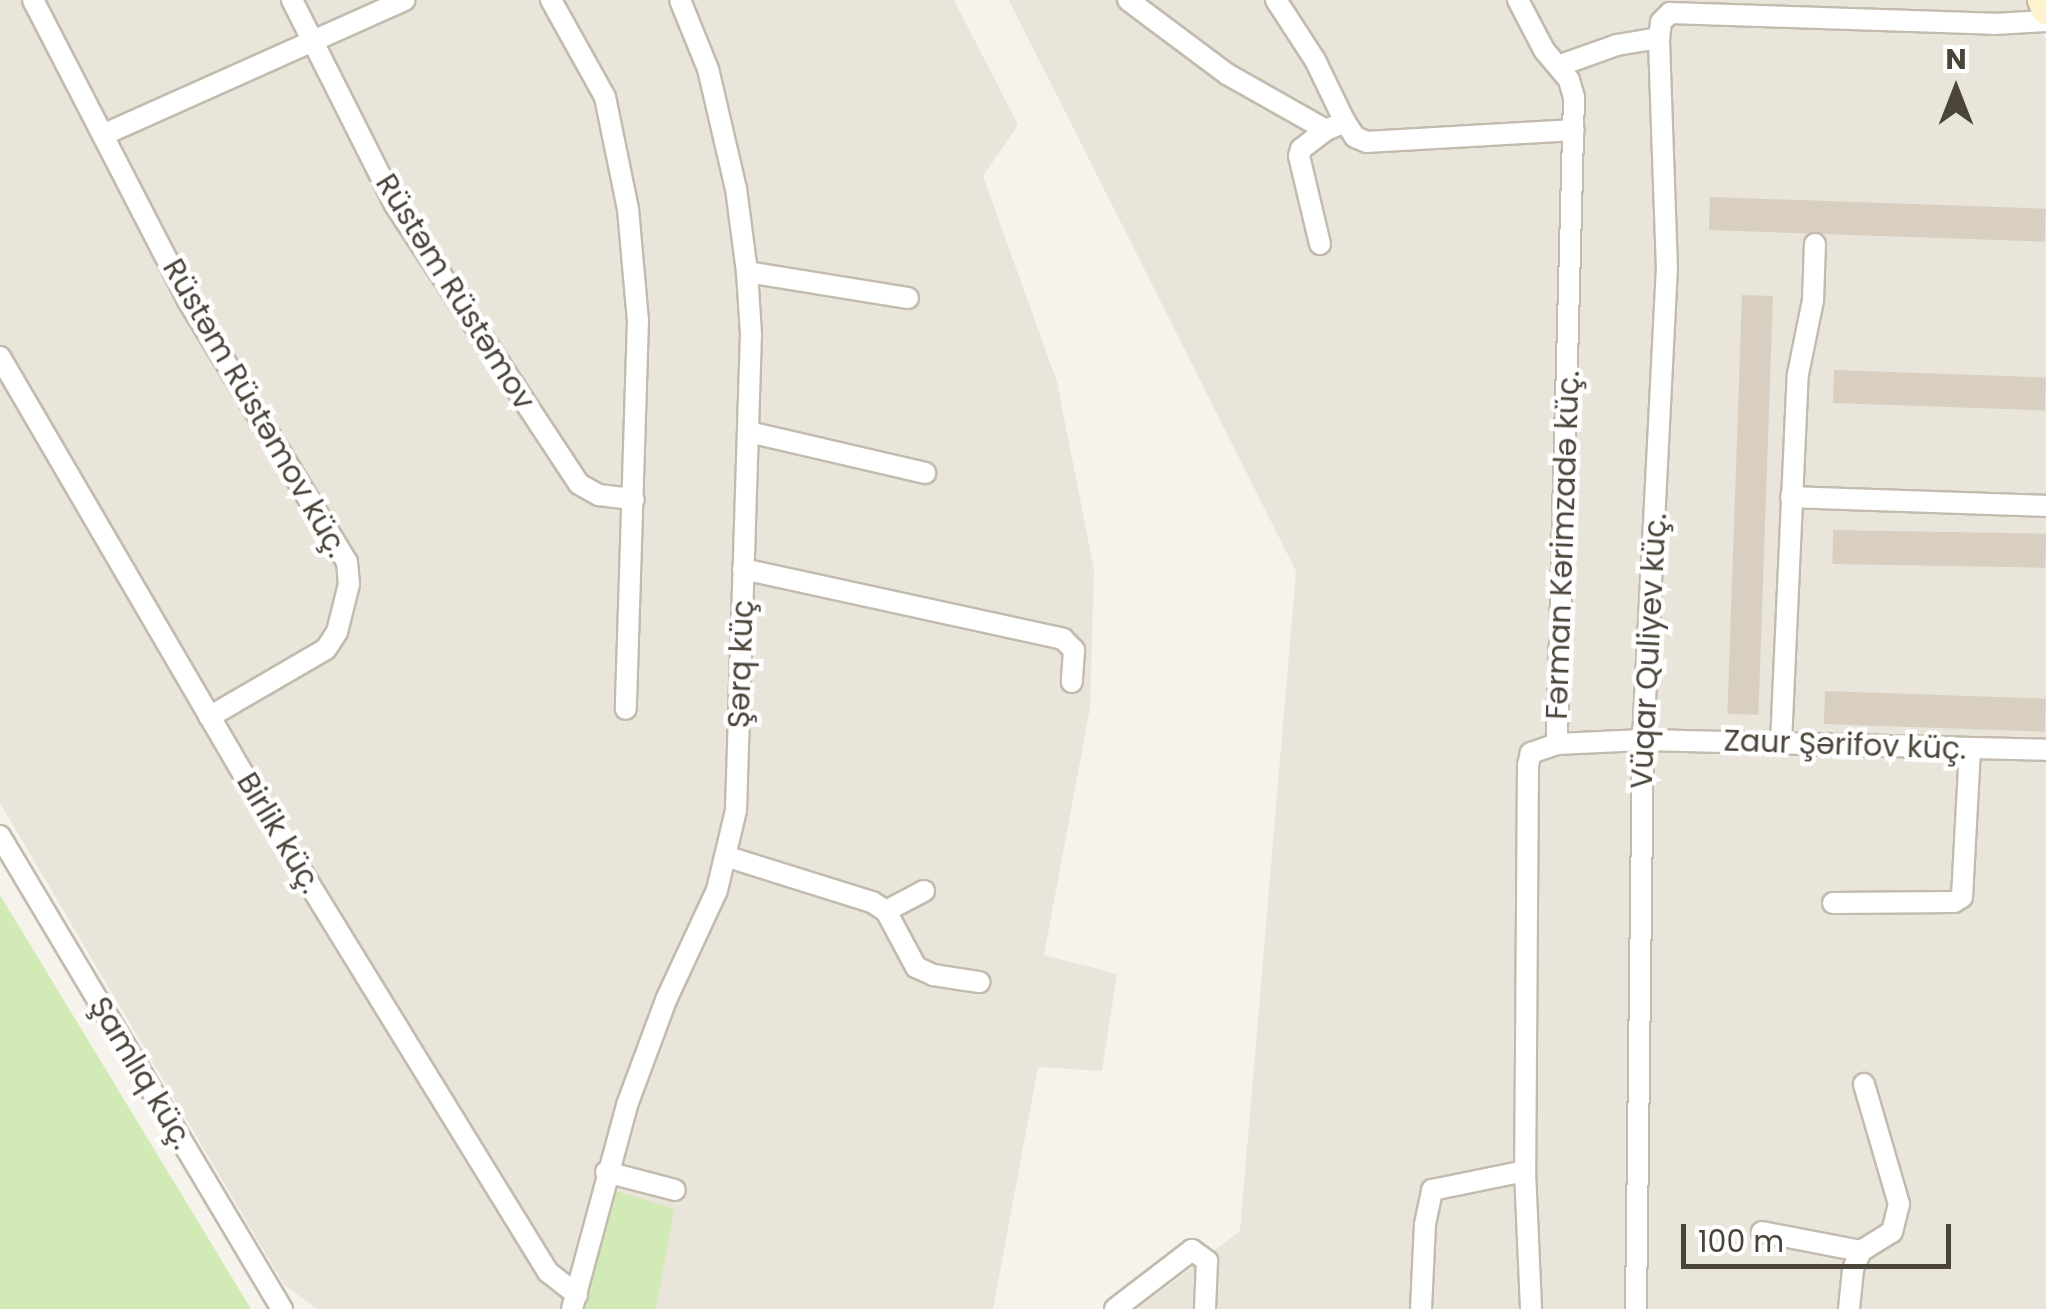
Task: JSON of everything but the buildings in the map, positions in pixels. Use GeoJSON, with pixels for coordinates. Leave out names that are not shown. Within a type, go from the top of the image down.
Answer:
{"type":"FeatureCollection","features":[{"type":"Feature","properties":{"kind":"street","name":"Rüstəm Rüstəmov küç."},"geometry":{"type":"LineString","coordinates":[[33,0],[222,362],[346,562],[349,584],[337,632],[326,648],[209,717]]}},
{"type":"Feature","properties":{"kind":"street","name":"Rüstəm Rüstəmov"},"geometry":{"type":"LineString","coordinates":[[292,0],[395,204],[578,484],[598,495],[634,499]]}},
{"type":"Feature","properties":{"kind":"street"},"geometry":{"type":"LineString","coordinates":[[106,134],[404,0]]}},
{"type":"Feature","properties":{"kind":"street"},"geometry":{"type":"LineString","coordinates":[[551,0],[605,97],[628,209],[638,320],[626,709]]}},
{"type":"Feature","properties":{"kind":"street","name":"Şərq küç"},"geometry":{"type":"LineString","coordinates":[[574,1302],[606,1172],[650,1038],[728,858],[736,810],[749,432],[747,272],[736,189],[708,69],[680,0]]}},
{"type":"Feature","properties":{"kind":"street"},"geometry":{"type":"LineString","coordinates":[[1128,0],[1226,74],[1367,142],[1574,130]]}},
{"type":"Feature","properties":{"kind":"street"},"geometry":{"type":"LineString","coordinates":[[1276,0],[1315,60],[1336,126]]}},
{"type":"Feature","properties":{"kind":"street","name":"Fərman Kərimzadə küç."},"geometry":{"type":"LineString","coordinates":[[1518,0],[1574,97],[1556,744],[1531,753],[1528,765],[1525,1172]]}},
{"type":"Feature","properties":{"kind":"street"},"geometry":{"type":"LineString","coordinates":[[2042,0],[2046,10]]}},
{"type":"Feature","properties":{"kind":"street"},"geometry":{"type":"LineString","coordinates":[[1667,7],[1994,24],[2046,20]]}},
{"type":"Feature","properties":{"kind":"street","name":"Vüqar Quliyev küç."},"geometry":{"type":"LineString","coordinates":[[1636,1309],[1643,740],[1667,270],[1658,38],[1667,7]]}},
{"type":"Feature","properties":{"kind":"street"},"geometry":{"type":"LineString","coordinates":[[1558,66],[1617,45],[1658,38]]}},
{"type":"Feature","properties":{"kind":"street"},"geometry":{"type":"LineString","coordinates":[[1320,244],[1299,156],[1301,149],[1336,126]]}},
{"type":"Feature","properties":{"kind":"street"},"geometry":{"type":"LineString","coordinates":[[1781,743],[1791,498],[1801,350],[1814,300],[1814,244]]}},
{"type":"Feature","properties":{"kind":"street"},"geometry":{"type":"LineString","coordinates":[[747,272],[908,298]]}},
{"type":"Feature","properties":{"kind":"street","name":"Birlik küç."},"geometry":{"type":"LineString","coordinates":[[0,357],[209,717],[548,1272],[574,1302]]}},
{"type":"Feature","properties":{"kind":"street"},"geometry":{"type":"LineString","coordinates":[[749,432],[925,473]]}},
{"type":"Feature","properties":{"kind":"street"},"geometry":{"type":"LineString","coordinates":[[1791,498],[2046,506]]}},
{"type":"Feature","properties":{"kind":"street"},"geometry":{"type":"LineString","coordinates":[[743,569],[1063,639],[1074,650],[1072,682]]}},
{"type":"Feature","properties":{"kind":"street","name":"Zaur Şərifov küç."},"geometry":{"type":"LineString","coordinates":[[1556,744],[1643,740],[2046,750]]}},
{"type":"Feature","properties":{"kind":"street"},"geometry":{"type":"LineString","coordinates":[[1833,902],[1954,902],[1962,897],[1970,749]]}},
{"type":"Feature","properties":{"kind":"street","name":"Şamlıq küç."},"geometry":{"type":"LineString","coordinates":[[0,836],[282,1309]]}},
{"type":"Feature","properties":{"kind":"street"},"geometry":{"type":"LineString","coordinates":[[728,858],[872,902],[886,911],[916,967],[933,976],[978,982]]}},
{"type":"Feature","properties":{"kind":"street"},"geometry":{"type":"LineString","coordinates":[[886,911],[924,892]]}},
{"type":"Feature","properties":{"kind":"street"},"geometry":{"type":"LineString","coordinates":[[1849,1309],[1853,1268],[1860,1251],[1892,1232],[1899,1204],[1864,1084]]}},
{"type":"Feature","properties":{"kind":"street"},"geometry":{"type":"LineString","coordinates":[[606,1172],[675,1190]]}},
{"type":"Feature","properties":{"kind":"street"},"geometry":{"type":"LineString","coordinates":[[1421,1309],[1426,1204],[1432,1190],[1525,1172],[1531,1309]]}},
{"type":"Feature","properties":{"kind":"street"},"geometry":{"type":"LineString","coordinates":[[1762,1232],[1860,1251]]}},
{"type":"Feature","properties":{"kind":"street"},"geometry":{"type":"LineString","coordinates":[[1115,1309],[1192,1250],[1199,1251],[1208,1261],[1206,1309]]}},
{"type":"Feature","properties":{"kind":"shaded area"},"geometry":{"type":"Polygon","coordinates":[[[0,0],[954,0],[1018,125],[983,176],[1057,382],[1094,570],[1090,708],[1044,955],[1117,974],[1102,1071],[1038,1067],[993,1309],[317,1309],[284,1285],[0,803],[0,0]]]}},
{"type":"Feature","properties":{"kind":"shaded area"},"geometry":{"type":"Polygon","coordinates":[[[1009,0],[2029,0],[2046,40],[2046,1309],[1137,1309],[1240,1231],[1296,571],[1009,0]]]}},
{"type":"Feature","properties":{"kind":"green space"},"geometry":{"type":"Polygon","coordinates":[[[0,895],[251,1309],[0,1309],[0,895]]]}},
{"type":"Feature","properties":{"kind":"green space"},"geometry":{"type":"Polygon","coordinates":[[[613,1190],[674,1209],[656,1309],[585,1309],[613,1190]]]}}]}
